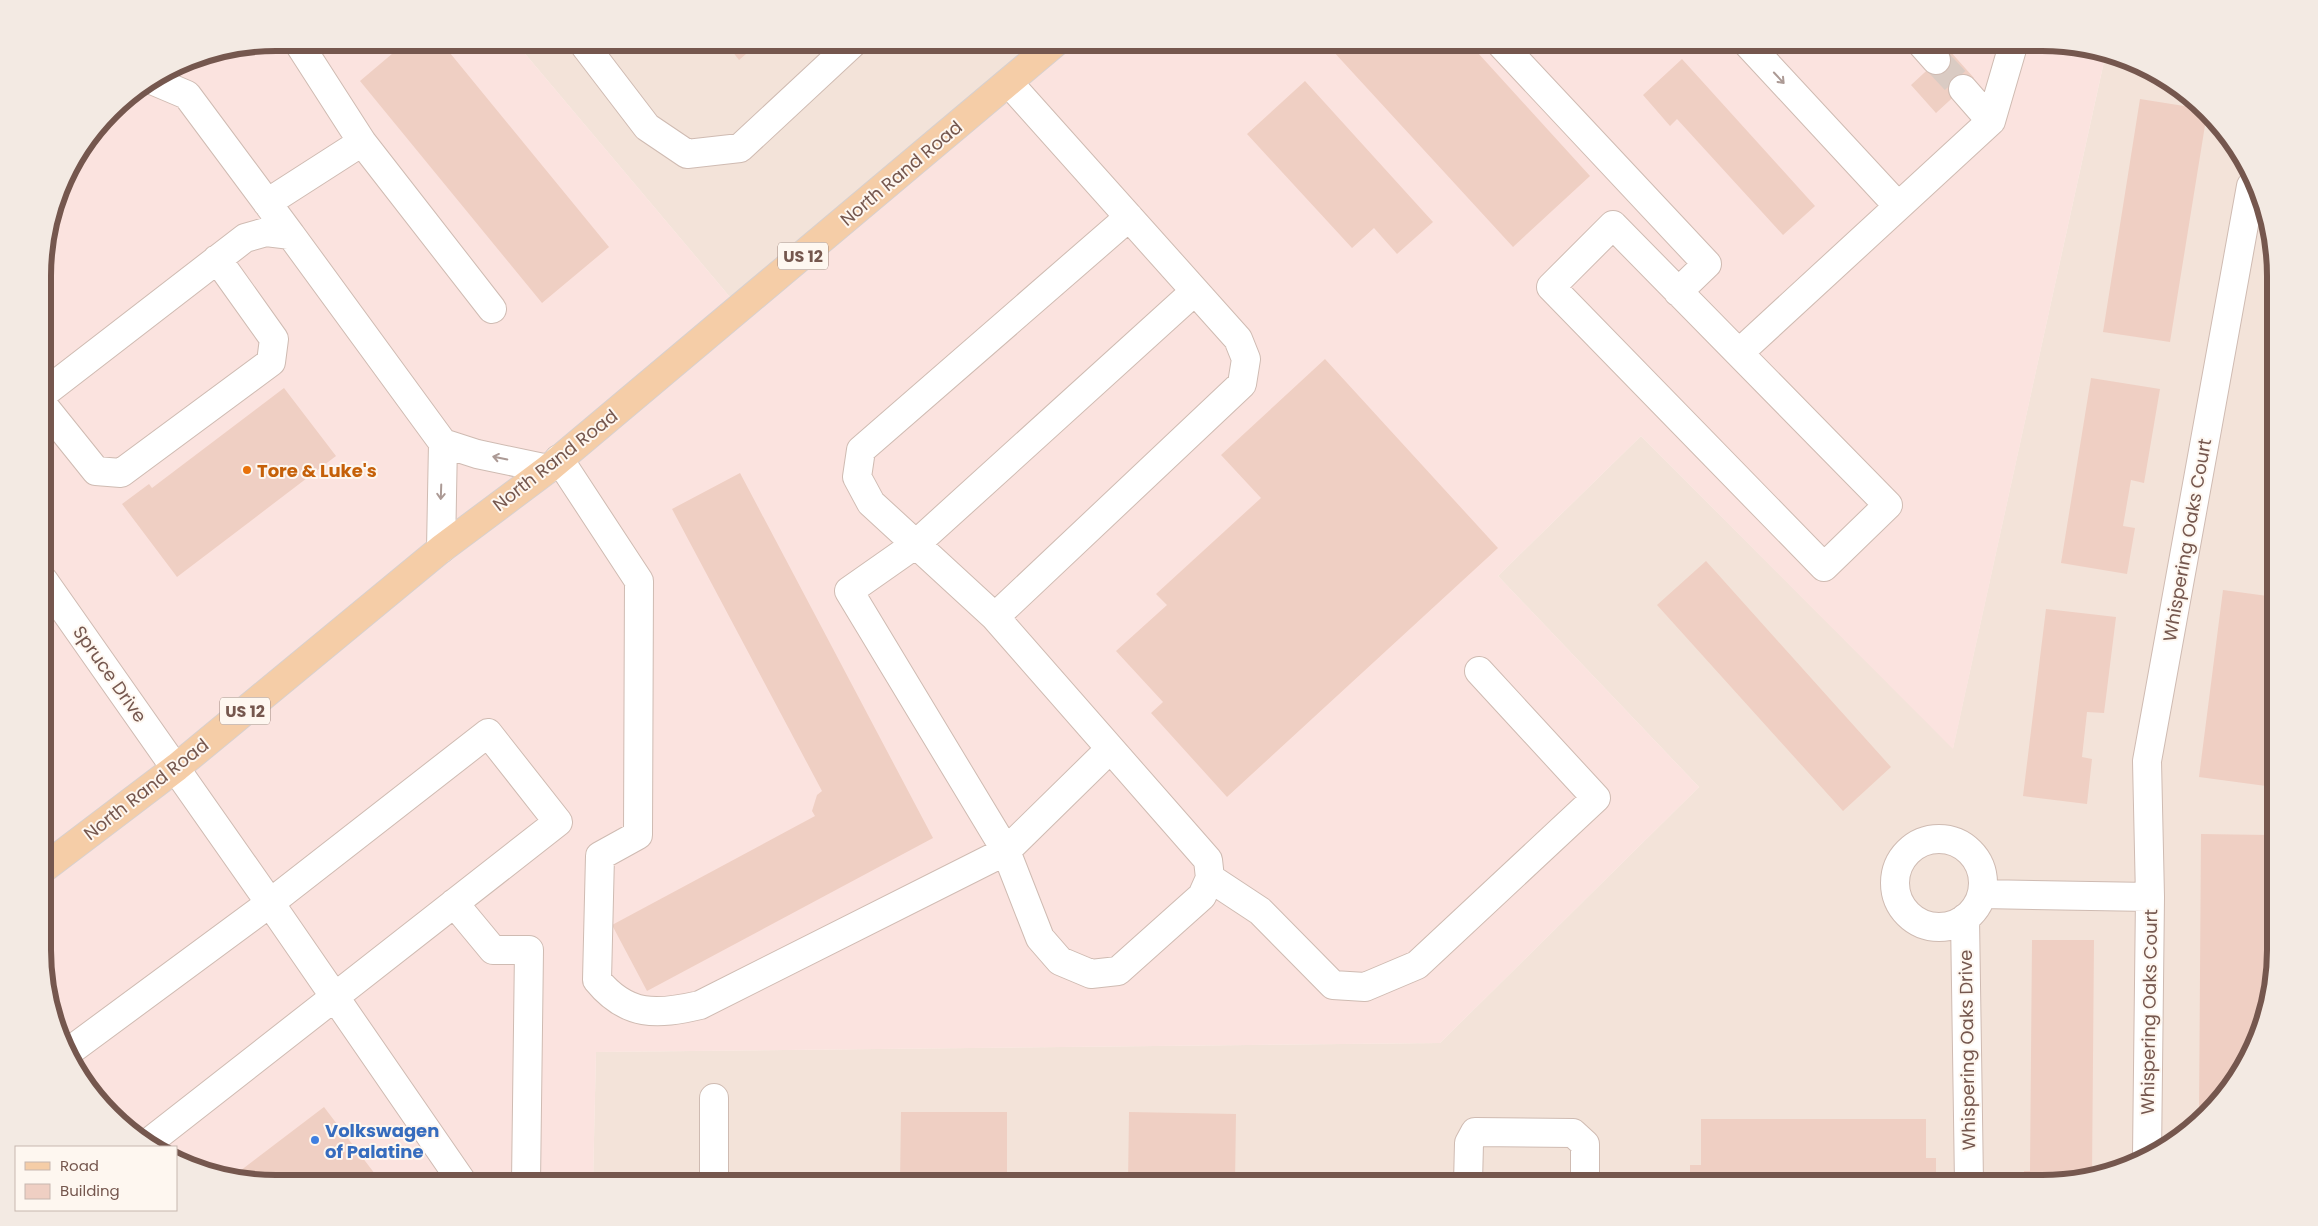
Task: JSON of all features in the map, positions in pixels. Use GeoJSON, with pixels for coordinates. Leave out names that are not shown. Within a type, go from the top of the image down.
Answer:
{"type":"FeatureCollection","features":[{"type":"Feature","properties":{"kind":"main road","name":"North Rand Road"},"geometry":{"type":"LineString","coordinates":[[51,863],[176,767],[441,549],[554,464],[1045,51]]}},
{"type":"Feature","properties":{"kind":"street"},"geometry":{"type":"LineString","coordinates":[[304,51],[362,142],[492,309]]}},
{"type":"Feature","properties":{"kind":"street"},"geometry":{"type":"LineString","coordinates":[[589,51],[647,127],[687,154],[740,148],[844,51]]}},
{"type":"Feature","properties":{"kind":"street"},"geometry":{"type":"LineString","coordinates":[[1507,51],[1707,264],[1678,292]]}},
{"type":"Feature","properties":{"kind":"street"},"geometry":{"type":"LineString","coordinates":[[1754,51],[1898,206]]}},
{"type":"Feature","properties":{"kind":"street"},"geometry":{"type":"LineString","coordinates":[[1739,354],[1991,121],[2011,51]]}},
{"type":"Feature","properties":{"kind":"street"},"geometry":{"type":"LineString","coordinates":[[995,617],[1242,384],[1246,359],[1238,339],[1008,83]]}},
{"type":"Feature","properties":{"kind":"street"},"geometry":{"type":"LineString","coordinates":[[160,84],[187,95],[443,443],[477,454],[554,464],[639,580],[638,835],[600,856],[597,980],[611,997],[629,1007],[670,1012],[700,1004],[1006,851],[1110,749]]}},
{"type":"Feature","properties":{"kind":"street"},"geometry":{"type":"LineString","coordinates":[[1963,89],[1991,121]]}},
{"type":"Feature","properties":{"kind":"street"},"geometry":{"type":"LineString","coordinates":[[267,203],[362,142]]}},
{"type":"Feature","properties":{"kind":"street","name":"Whispering Oaks Court"},"geometry":{"type":"LineString","coordinates":[[2147,1149],[2150,897],[2147,761],[2250,191]]}},
{"type":"Feature","properties":{"kind":"street"},"geometry":{"type":"LineString","coordinates":[[1128,217],[862,450],[857,477],[871,503],[916,544],[995,617],[1208,860],[1210,878],[1202,896],[1118,971],[1090,974],[1060,962],[1040,938],[1006,851],[849,591],[916,544],[1195,291]]}},
{"type":"Feature","properties":{"kind":"street"},"geometry":{"type":"LineString","coordinates":[[1613,225],[1678,292],[1888,505],[1824,567],[1551,287],[1613,225]]}},
{"type":"Feature","properties":{"kind":"street"},"geometry":{"type":"LineString","coordinates":[[51,388],[245,238],[266,232],[291,236]]}},
{"type":"Feature","properties":{"kind":"street"},"geometry":{"type":"LineString","coordinates":[[51,415],[96,471],[121,473],[271,362],[274,339],[217,259]]}},
{"type":"Feature","properties":{"kind":"street"},"geometry":{"type":"LineString","coordinates":[[441,549],[443,443]]}},
{"type":"Feature","properties":{"kind":"street","name":"Spruce Drive"},"geometry":{"type":"LineString","coordinates":[[51,591],[176,767],[457,1175]]}},
{"type":"Feature","properties":{"kind":"street"},"geometry":{"type":"LineString","coordinates":[[1210,878],[1260,911],[1333,985],[1366,988],[1417,966],[1596,798],[1479,671]]}},
{"type":"Feature","properties":{"kind":"street"},"geometry":{"type":"LineString","coordinates":[[74,1048],[270,903],[488,733],[558,822],[154,1139]]}},
{"type":"Feature","properties":{"kind":"street","name":"Whispering Oaks Drive"},"geometry":{"type":"LineString","coordinates":[[1969,1175],[1965,918],[1946,927],[1918,922],[1907,913],[1899,901],[1896,887],[1897,873],[1902,860],[1912,849],[1924,841],[1939,838],[1953,841],[1967,848],[1977,859],[1982,873],[1982,894]]}},
{"type":"Feature","properties":{"kind":"street"},"geometry":{"type":"LineString","coordinates":[[1965,918],[1979,902],[1982,894]]}},
{"type":"Feature","properties":{"kind":"street","name":"Whispering Oaks Court"},"geometry":{"type":"LineString","coordinates":[[1982,894],[2150,897]]}},
{"type":"Feature","properties":{"kind":"street"},"geometry":{"type":"LineString","coordinates":[[454,903],[493,950],[529,950],[526,1175]]}},
{"type":"Feature","properties":{"kind":"street"},"geometry":{"type":"LineString","coordinates":[[714,1098],[714,1175]]}},
{"type":"Feature","properties":{"kind":"street"},"geometry":{"type":"LineString","coordinates":[[1468,1175],[1469,1143],[1475,1132],[1573,1133],[1585,1144],[1585,1175]]}},
{"type":"Feature","properties":{"kind":"shaded area"},"geometry":{"type":"Polygon","coordinates":[[[276,51],[523,51],[740,309],[1046,51],[2042,51],[2071,53],[2104,60],[1953,749],[1641,436],[1498,576],[1699,787],[1440,1043],[596,1052],[593,1175],[276,1175],[247,1173],[218,1167],[190,1158],[178,1152],[178,1146],[166,1146],[151,1137],[128,1119],[107,1098],[89,1075],[74,1049],[59,1008],[53,979],[51,950],[51,276],[53,247],[63,204],[74,177],[89,151],[117,117],[151,89],[190,68],[218,59],[247,53],[276,51]]]}},
{"type":"Feature","properties":{"kind":"shaded area"},"geometry":{"type":"Polygon","coordinates":[[[523,51],[1046,51],[740,309],[523,51]]]}},
{"type":"Feature","properties":{"kind":"shaded area"},"geometry":{"type":"Polygon","coordinates":[[[2104,60],[2128,68],[2167,89],[2201,117],[2220,139],[2244,177],[2255,204],[2265,247],[2267,276],[2267,950],[2265,979],[2259,1008],[2250,1036],[2229,1075],[2201,1109],[2167,1137],[2141,1152],[2114,1163],[2071,1173],[2042,1175],[593,1175],[596,1052],[1440,1043],[1699,787],[1498,576],[1641,436],[1953,748],[2104,60]]]}},
{"type":"Feature","properties":{"kind":"building"},"geometry":{"type":"Polygon","coordinates":[[[395,51],[448,51],[609,247],[542,303],[360,81],[395,51]]]}},
{"type":"Feature","properties":{"kind":"building"},"geometry":{"type":"Polygon","coordinates":[[[732,51],[750,51],[739,60],[732,51]]]}},
{"type":"Feature","properties":{"kind":"building"},"geometry":{"type":"Polygon","coordinates":[[[1333,51],[1476,51],[1590,176],[1513,247],[1333,51]]]}},
{"type":"Feature","properties":{"kind":"building"},"geometry":{"type":"Polygon","coordinates":[[[1948,51],[1974,78],[1936,113],[1911,85],[1948,51]]]}},
{"type":"Feature","properties":{"kind":"building"},"geometry":{"type":"Polygon","coordinates":[[[1682,59],[1815,206],[1783,235],[1677,119],[1670,126],[1643,95],[1682,59]]]}},
{"type":"Feature","properties":{"kind":"building"},"geometry":{"type":"Polygon","coordinates":[[[1305,81],[1433,222],[1397,254],[1374,228],[1352,248],[1247,134],[1305,81]]]}},
{"type":"Feature","properties":{"kind":"building"},"geometry":{"type":"Polygon","coordinates":[[[2140,99],[2190,107],[2206,122],[2170,342],[2103,332],[2140,99]]]}},
{"type":"Feature","properties":{"kind":"building"},"geometry":{"type":"Polygon","coordinates":[[[1325,359],[1498,548],[1227,797],[1151,713],[1163,702],[1116,651],[1167,605],[1156,594],[1261,498],[1221,455],[1325,359]]]}},
{"type":"Feature","properties":{"kind":"building"},"geometry":{"type":"Polygon","coordinates":[[[2091,378],[2160,389],[2144,483],[2131,480],[2123,526],[2135,528],[2127,574],[2061,563],[2091,378]]]}},
{"type":"Feature","properties":{"kind":"building","name":"Tore & Luke's"},"geometry":{"type":"Polygon","coordinates":[[[284,388],[336,456],[177,577],[122,504],[149,484],[152,488],[284,388]]]}},
{"type":"Feature","properties":{"kind":"building"},"geometry":{"type":"Polygon","coordinates":[[[740,473],[933,838],[647,991],[612,925],[815,816],[812,811],[817,795],[822,791],[672,509],[740,473]]]}},
{"type":"Feature","properties":{"kind":"building"},"geometry":{"type":"Polygon","coordinates":[[[1706,561],[1891,767],[1843,811],[1657,605],[1706,561]]]}},
{"type":"Feature","properties":{"kind":"building"},"geometry":{"type":"Polygon","coordinates":[[[2223,590],[2267,596],[2266,786],[2199,777],[2223,590]]]}},
{"type":"Feature","properties":{"kind":"building"},"geometry":{"type":"Polygon","coordinates":[[[2046,609],[2116,617],[2104,713],[2087,712],[2082,757],[2092,759],[2087,804],[2023,796],[2046,609]]]}},
{"type":"Feature","properties":{"kind":"building"},"geometry":{"type":"Polygon","coordinates":[[[2201,834],[2267,835],[2267,950],[2265,979],[2259,1008],[2250,1036],[2237,1062],[2220,1087],[2199,1111],[2201,834]]]}},
{"type":"Feature","properties":{"kind":"building"},"geometry":{"type":"Polygon","coordinates":[[[2032,940],[2094,940],[2092,1169],[2071,1173],[2024,1175],[2024,1171],[2030,1171],[2032,940]]]}},
{"type":"Feature","properties":{"kind":"building","name":"Volkswagen of Palatine"},"geometry":{"type":"Polygon","coordinates":[[[324,1107],[375,1174],[276,1175],[239,1171],[324,1107]]]}},
{"type":"Feature","properties":{"kind":"building"},"geometry":{"type":"Polygon","coordinates":[[[901,1112],[1007,1112],[1007,1175],[900,1175],[901,1112]]]}},
{"type":"Feature","properties":{"kind":"building"},"geometry":{"type":"Polygon","coordinates":[[[1129,1112],[1236,1114],[1235,1175],[1128,1175],[1129,1112]]]}},
{"type":"Feature","properties":{"kind":"building"},"geometry":{"type":"Polygon","coordinates":[[[1701,1119],[1926,1119],[1926,1158],[1936,1158],[1936,1175],[1690,1175],[1690,1165],[1701,1165],[1701,1119]]]}},
{"type":"Feature","properties":{"kind":"tunnel"},"geometry":{"type":"LineString","coordinates":[[1936,60],[1963,89]]}},
{"type":"Feature","properties":{"kind":"place","name":"Tore & Luke's"},"geometry":{"type":"Point","coordinates":[247,470]}},
{"type":"Feature","properties":{"kind":"place","name":"Volkswagen of Palatine"},"geometry":{"type":"Point","coordinates":[315,1140]}}]}
